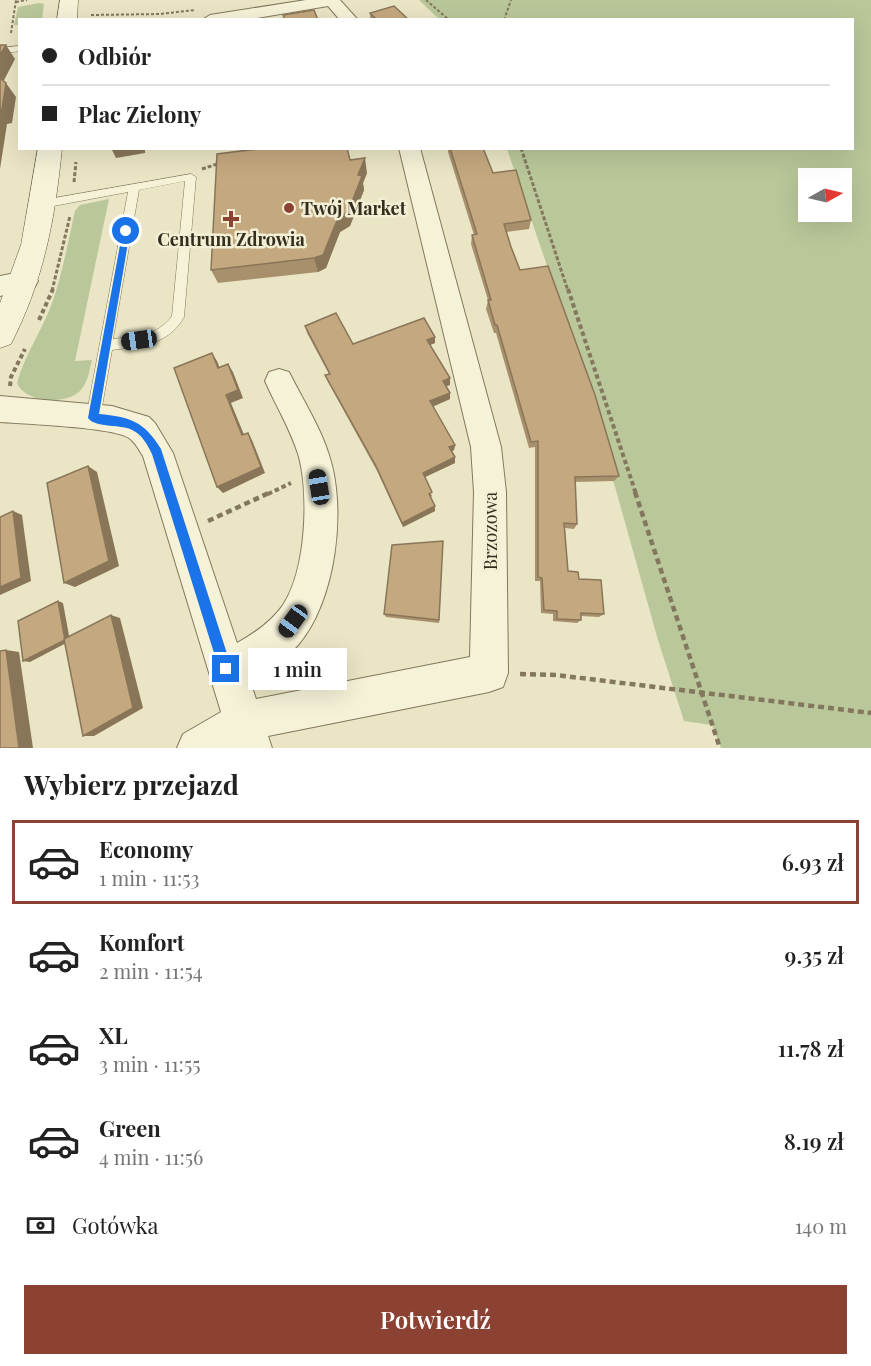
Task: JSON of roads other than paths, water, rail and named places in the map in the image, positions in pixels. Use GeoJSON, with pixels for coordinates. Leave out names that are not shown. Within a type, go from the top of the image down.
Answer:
{"type":"FeatureCollection","features":[{"type":"Feature","properties":{"kind":"street"},"geometry":{"type":"LineString","coordinates":[[67,18],[69,0]]}},
{"type":"Feature","properties":{"kind":"street"},"geometry":{"type":"LineString","coordinates":[[217,18],[331,0],[348,18]]}},
{"type":"Feature","properties":{"kind":"street"},"geometry":{"type":"LineString","coordinates":[[0,335],[13,284],[36,244],[50,150]]}},
{"type":"Feature","properties":{"kind":"street","name":"Brzozowa"},"geometry":{"type":"LineString","coordinates":[[247,734],[489,673],[490,492],[486,447],[410,150]]}},
{"type":"Feature","properties":{"kind":"street"},"geometry":{"type":"LineString","coordinates":[[226,669],[262,650],[285,632],[301,610],[314,576],[320,527],[314,457],[279,381]]}},
{"type":"Feature","properties":{"kind":"street"},"geometry":{"type":"LineString","coordinates":[[0,409],[93,418],[129,424],[139,428],[148,437],[157,453],[247,734],[197,748]]}},
{"type":"Feature","properties":{"kind":"lane"},"geometry":{"type":"LineString","coordinates":[[0,51],[18,48]]}},
{"type":"Feature","properties":{"kind":"lane"},"geometry":{"type":"LineString","coordinates":[[43,204],[191,177],[178,317],[169,331],[155,338],[107,345]]}},
{"type":"Feature","properties":{"kind":"lane"},"geometry":{"type":"LineString","coordinates":[[93,418],[134,186]]}},
{"type":"Feature","properties":{"kind":"place","name":"Twój Market"},"geometry":{"type":"Point","coordinates":[289,208]}},
{"type":"Feature","properties":{"kind":"place","name":"Centrum Zdrowia"},"geometry":{"type":"Point","coordinates":[231,219]}}]}
